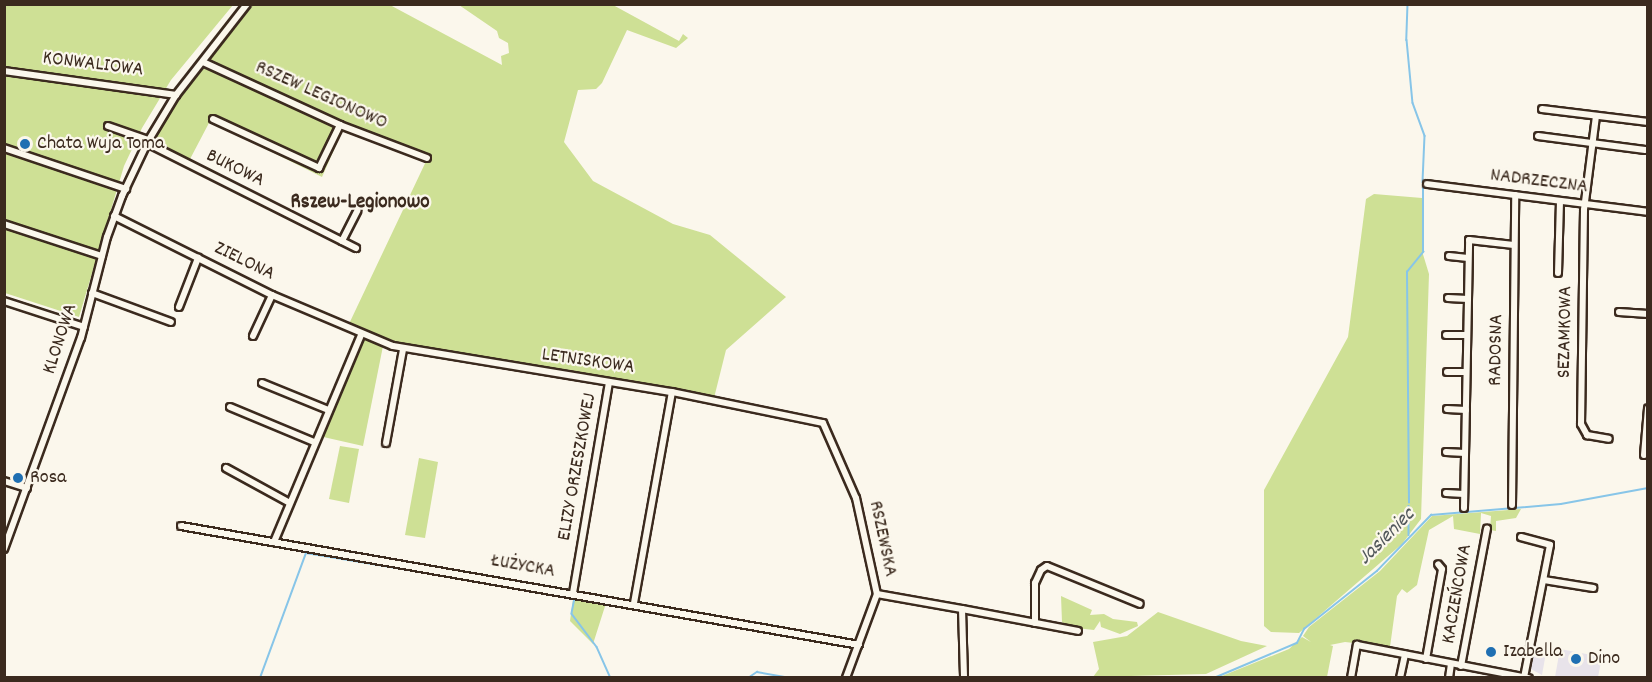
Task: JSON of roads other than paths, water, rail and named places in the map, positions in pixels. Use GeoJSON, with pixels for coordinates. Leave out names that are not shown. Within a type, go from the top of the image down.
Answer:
{"type":"FeatureCollection","features":[{"type":"Feature","properties":{"kind":"street","name":"KLONOWA"},"geometry":{"type":"LineString","coordinates":[[4,549],[84,327],[114,216],[126,189],[147,142],[176,95],[247,4]]}},
{"type":"Feature","properties":{"kind":"street","name":"RSZEW LEGIONOWO"},"geometry":{"type":"LineString","coordinates":[[203,62],[340,125],[427,158]]}},
{"type":"Feature","properties":{"kind":"street","name":"KONWALIOWA"},"geometry":{"type":"LineString","coordinates":[[4,71],[176,95]]}},
{"type":"Feature","properties":{"kind":"street"},"geometry":{"type":"LineString","coordinates":[[1542,109],[1647,122]]}},
{"type":"Feature","properties":{"kind":"street"},"geometry":{"type":"LineString","coordinates":[[1585,204],[1596,116]]}},
{"type":"Feature","properties":{"kind":"street"},"geometry":{"type":"LineString","coordinates":[[213,119],[319,168],[340,125]]}},
{"type":"Feature","properties":{"kind":"street"},"geometry":{"type":"LineString","coordinates":[[108,126],[147,142]]}},
{"type":"Feature","properties":{"kind":"street"},"geometry":{"type":"LineString","coordinates":[[1538,136],[1646,150]]}},
{"type":"Feature","properties":{"kind":"street","name":"BUKOWA"},"geometry":{"type":"LineString","coordinates":[[147,142],[356,248]]}},
{"type":"Feature","properties":{"kind":"street"},"geometry":{"type":"LineString","coordinates":[[4,148],[126,189]]}},
{"type":"Feature","properties":{"kind":"street","name":"NADRZECZNA"},"geometry":{"type":"LineString","coordinates":[[1427,184],[1647,212]]}},
{"type":"Feature","properties":{"kind":"street","name":"RADOSNA"},"geometry":{"type":"LineString","coordinates":[[1512,504],[1515,195]]}},
{"type":"Feature","properties":{"kind":"street"},"geometry":{"type":"LineString","coordinates":[[1558,273],[1560,201]]}},
{"type":"Feature","properties":{"kind":"street","name":"SEZAMKOWA"},"geometry":{"type":"LineString","coordinates":[[1585,204],[1581,424],[1587,435],[1609,439]]}},
{"type":"Feature","properties":{"kind":"street"},"geometry":{"type":"LineString","coordinates":[[342,241],[357,211]]}},
{"type":"Feature","properties":{"kind":"street","name":"ZIELONA"},"geometry":{"type":"LineString","coordinates":[[114,216],[272,295],[361,335]]}},
{"type":"Feature","properties":{"kind":"street"},"geometry":{"type":"LineString","coordinates":[[4,224],[102,256]]}},
{"type":"Feature","properties":{"kind":"street"},"geometry":{"type":"LineString","coordinates":[[1464,508],[1469,240],[1514,245]]}},
{"type":"Feature","properties":{"kind":"street"},"geometry":{"type":"LineString","coordinates":[[1449,256],[1468,258]]}},
{"type":"Feature","properties":{"kind":"street"},"geometry":{"type":"LineString","coordinates":[[179,307],[198,258]]}},
{"type":"Feature","properties":{"kind":"street"},"geometry":{"type":"LineString","coordinates":[[93,293],[171,322]]}},
{"type":"Feature","properties":{"kind":"street"},"geometry":{"type":"LineString","coordinates":[[253,336],[272,295]]}},
{"type":"Feature","properties":{"kind":"street"},"geometry":{"type":"LineString","coordinates":[[1448,298],[1468,299]]}},
{"type":"Feature","properties":{"kind":"street"},"geometry":{"type":"LineString","coordinates":[[4,301],[84,327]]}},
{"type":"Feature","properties":{"kind":"street"},"geometry":{"type":"LineString","coordinates":[[1619,312],[1647,314]]}},
{"type":"Feature","properties":{"kind":"street"},"geometry":{"type":"LineString","coordinates":[[1446,334],[1467,335]]}},
{"type":"Feature","properties":{"kind":"street"},"geometry":{"type":"LineString","coordinates":[[274,542],[288,502],[361,335]]}},
{"type":"Feature","properties":{"kind":"street","name":"LETNISKOWA"},"geometry":{"type":"LineString","coordinates":[[361,335],[403,349],[672,392],[811,419]]}},
{"type":"Feature","properties":{"kind":"street"},"geometry":{"type":"LineString","coordinates":[[386,443],[403,349]]}},
{"type":"Feature","properties":{"kind":"street"},"geometry":{"type":"LineString","coordinates":[[1447,372],[1466,372]]}},
{"type":"Feature","properties":{"kind":"street","name":"ELIZY ORZESZKOWEJ"},"geometry":{"type":"LineString","coordinates":[[573,593],[609,382]]}},
{"type":"Feature","properties":{"kind":"street"},"geometry":{"type":"LineString","coordinates":[[262,383],[328,410]]}},
{"type":"Feature","properties":{"kind":"street"},"geometry":{"type":"LineString","coordinates":[[634,603],[672,392]]}},
{"type":"Feature","properties":{"kind":"street"},"geometry":{"type":"LineString","coordinates":[[230,407],[314,442]]}},
{"type":"Feature","properties":{"kind":"street"},"geometry":{"type":"LineString","coordinates":[[1644,455],[1647,408]]}},
{"type":"Feature","properties":{"kind":"street"},"geometry":{"type":"LineString","coordinates":[[1447,410],[1466,410]]}},
{"type":"Feature","properties":{"kind":"street","name":"RSZEWSKA"},"geometry":{"type":"LineString","coordinates":[[811,419],[827,427],[853,489],[877,594],[846,678]]}},
{"type":"Feature","properties":{"kind":"street"},"geometry":{"type":"LineString","coordinates":[[1446,452],[1465,453]]}},
{"type":"Feature","properties":{"kind":"street"},"geometry":{"type":"LineString","coordinates":[[225,468],[288,502]]}},
{"type":"Feature","properties":{"kind":"street"},"geometry":{"type":"LineString","coordinates":[[4,481],[27,488]]}},
{"type":"Feature","properties":{"kind":"street"},"geometry":{"type":"LineString","coordinates":[[1446,493],[1464,494]]}},
{"type":"Feature","properties":{"kind":"street","name":"ŁUŻYCKA"},"geometry":{"type":"LineString","coordinates":[[181,526],[634,603],[859,645]]}},
{"type":"Feature","properties":{"kind":"street","name":"KACZEŃCOWA"},"geometry":{"type":"LineString","coordinates":[[1461,666],[1487,528]]}},
{"type":"Feature","properties":{"kind":"street"},"geometry":{"type":"LineString","coordinates":[[1351,678],[1357,645],[1526,677],[1550,543],[1521,537]]}},
{"type":"Feature","properties":{"kind":"street"},"geometry":{"type":"LineString","coordinates":[[1426,659],[1442,569],[1438,564]]}},
{"type":"Feature","properties":{"kind":"street"},"geometry":{"type":"LineString","coordinates":[[1035,623],[1035,583],[1041,570],[1047,566],[1140,604]]}},
{"type":"Feature","properties":{"kind":"street"},"geometry":{"type":"LineString","coordinates":[[1544,580],[1593,588]]}},
{"type":"Feature","properties":{"kind":"street"},"geometry":{"type":"LineString","coordinates":[[877,594],[1078,631]]}},
{"type":"Feature","properties":{"kind":"street"},"geometry":{"type":"LineString","coordinates":[[962,609],[964,678]]}},
{"type":"Feature","properties":{"kind":"street"},"geometry":{"type":"LineString","coordinates":[[1400,678],[1405,655]]}},
{"type":"Feature","properties":{"kind":"street"},"geometry":{"type":"LineString","coordinates":[[1449,678],[1451,664]]}},
{"type":"Feature","properties":{"kind":"waterway"},"geometry":{"type":"LineString","coordinates":[[1408,4],[1407,40],[1413,103],[1425,136],[1423,182]]}},
{"type":"Feature","properties":{"kind":"waterway"},"geometry":{"type":"LineString","coordinates":[[1409,503],[1407,272],[1423,252],[1423,187]]}},
{"type":"Feature","properties":{"kind":"waterway","name":"Jasieniec"},"geometry":{"type":"LineString","coordinates":[[1214,678],[1297,643],[1304,629],[1377,571],[1431,515],[1561,504],[1648,488]]}},
{"type":"Feature","properties":{"kind":"waterway"},"geometry":{"type":"LineString","coordinates":[[1409,506],[1409,535]]}},
{"type":"Feature","properties":{"kind":"waterway"},"geometry":{"type":"LineString","coordinates":[[260,678],[306,553],[547,593]]}},
{"type":"Feature","properties":{"kind":"waterway"},"geometry":{"type":"LineString","coordinates":[[575,598],[572,614],[597,647],[611,678]]}},
{"type":"Feature","properties":{"kind":"waterway"},"geometry":{"type":"LineString","coordinates":[[748,678],[757,672],[791,678]]}},
{"type":"Feature","properties":{"kind":"place","name":"Chata Wuja Toma"},"geometry":{"type":"Point","coordinates":[25,144]}},
{"type":"Feature","properties":{"kind":"place","name":"Rosa"},"geometry":{"type":"Point","coordinates":[18,478]}},
{"type":"Feature","properties":{"kind":"place","name":"Izabella"},"geometry":{"type":"Point","coordinates":[1491,652]}},
{"type":"Feature","properties":{"kind":"place","name":"Dino"},"geometry":{"type":"Point","coordinates":[1576,659]}},
{"type":"Feature","properties":{"kind":"district","name":"Rszew-Legionowo"},"geometry":{"type":"Point","coordinates":[360,203]}}]}
